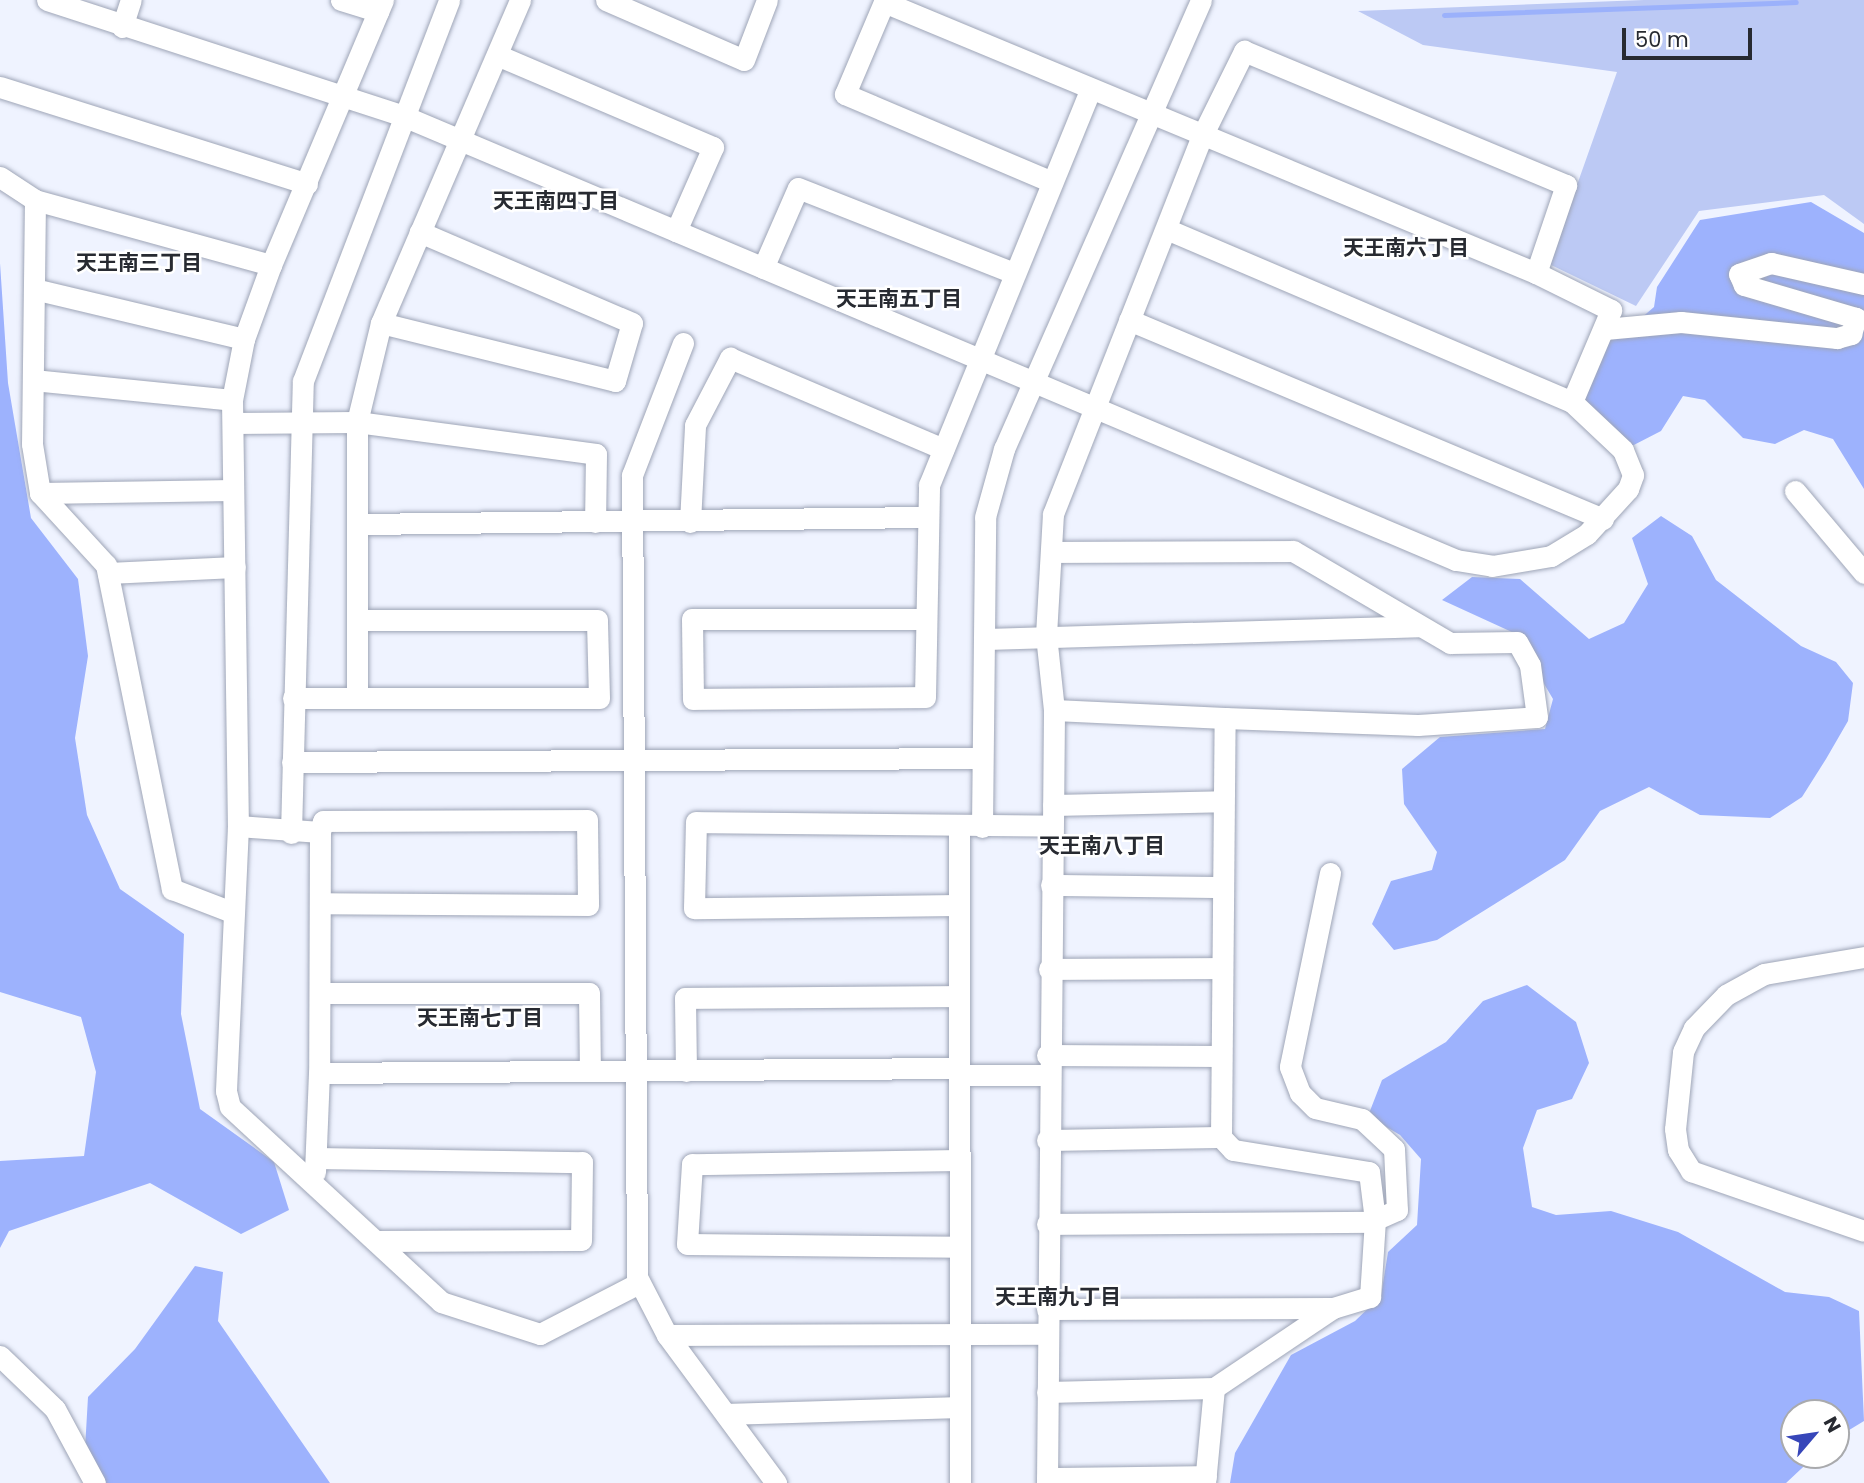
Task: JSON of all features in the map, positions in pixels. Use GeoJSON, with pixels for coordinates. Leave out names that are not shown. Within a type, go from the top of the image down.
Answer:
{"type":"FeatureCollection","features":[{"type":"Feature","properties":{"kind":"street"},"geometry":{"type":"LineString","coordinates":[[47,0],[340,99],[401,115],[763,268],[976,362],[1034,382],[1092,409],[1457,560],[1492,566],[1529,563],[1551,556],[1603,519],[1633,475],[1623,450],[1572,402],[1167,229]]}},
{"type":"Feature","properties":{"kind":"street"},"geometry":{"type":"LineString","coordinates":[[122,27],[131,0]]}},
{"type":"Feature","properties":{"kind":"street"},"geometry":{"type":"LineString","coordinates":[[341,0],[381,6],[271,265],[244,340],[232,400],[238,826],[232,912],[230,1107],[441,1302],[540,1334],[639,1283]]}},
{"type":"Feature","properties":{"kind":"street"},"geometry":{"type":"LineString","coordinates":[[291,833],[303,381],[401,115],[449,0]]}},
{"type":"Feature","properties":{"kind":"street"},"geometry":{"type":"LineString","coordinates":[[357,695],[360,524],[356,422],[381,323],[520,0]]}},
{"type":"Feature","properties":{"kind":"street"},"geometry":{"type":"LineString","coordinates":[[606,0],[744,60],[767,0]]}},
{"type":"Feature","properties":{"kind":"street"},"geometry":{"type":"LineString","coordinates":[[982,827],[981,758],[986,639],[985,516],[1004,449],[1201,0]]}},
{"type":"Feature","properties":{"kind":"street"},"geometry":{"type":"LineString","coordinates":[[1052,182],[845,94],[884,2],[1536,273],[1611,310],[1572,402]]}},
{"type":"Feature","properties":{"kind":"street"},"geometry":{"type":"LineString","coordinates":[[1213,1388],[1205,1480],[1047,1480],[1047,1065],[1054,710],[1046,635],[1053,514],[1092,409],[1167,229],[1203,134],[1244,51],[1566,184],[1536,273]]}},
{"type":"Feature","properties":{"kind":"street"},"geometry":{"type":"LineString","coordinates":[[497,55],[713,147],[676,231]]}},
{"type":"Feature","properties":{"kind":"street"},"geometry":{"type":"LineString","coordinates":[[0,87],[307,184]]}},
{"type":"Feature","properties":{"kind":"street"},"geometry":{"type":"LineString","coordinates":[[924,619],[692,619],[693,699],[925,696],[924,517],[943,449],[976,362],[1091,89]]}},
{"type":"Feature","properties":{"kind":"street"},"geometry":{"type":"LineString","coordinates":[[0,177],[35,200],[271,265]]}},
{"type":"Feature","properties":{"kind":"street"},"geometry":{"type":"LineString","coordinates":[[763,268],[798,188],[1014,273]]}},
{"type":"Feature","properties":{"kind":"street"},"geometry":{"type":"LineString","coordinates":[[35,200],[32,444],[40,493],[108,573],[172,889],[232,912]]}},
{"type":"Feature","properties":{"kind":"street"},"geometry":{"type":"LineString","coordinates":[[381,323],[615,381],[632,323],[420,232]]}},
{"type":"Feature","properties":{"kind":"street"},"geometry":{"type":"LineString","coordinates":[[1605,329],[1681,322],[1837,338],[1851,334],[1856,318],[1744,285],[1739,274],[1771,263],[1864,284]]}},
{"type":"Feature","properties":{"kind":"street"},"geometry":{"type":"LineString","coordinates":[[34,289],[244,340]]}},
{"type":"Feature","properties":{"kind":"street"},"geometry":{"type":"LineString","coordinates":[[1129,320],[1603,519]]}},
{"type":"Feature","properties":{"kind":"street"},"geometry":{"type":"LineString","coordinates":[[682,343],[636,452],[632,521],[639,1283],[667,1335],[776,1483]]}},
{"type":"Feature","properties":{"kind":"street"},"geometry":{"type":"LineString","coordinates":[[690,522],[695,425],[730,358],[943,449]]}},
{"type":"Feature","properties":{"kind":"street"},"geometry":{"type":"LineString","coordinates":[[33,380],[232,400]]}},
{"type":"Feature","properties":{"kind":"street"},"geometry":{"type":"LineString","coordinates":[[233,423],[302,425],[356,422],[596,454],[594,522]]}},
{"type":"Feature","properties":{"kind":"street"},"geometry":{"type":"LineString","coordinates":[[40,493],[233,490]]}},
{"type":"Feature","properties":{"kind":"street"},"geometry":{"type":"LineString","coordinates":[[1795,491],[1864,573]]}},
{"type":"Feature","properties":{"kind":"street"},"geometry":{"type":"LineString","coordinates":[[360,524],[924,517]]}},
{"type":"Feature","properties":{"kind":"street"},"geometry":{"type":"LineString","coordinates":[[1051,552],[1293,551],[1450,643],[1517,642],[1530,665],[1537,717],[1418,724],[1054,710]]}},
{"type":"Feature","properties":{"kind":"street"},"geometry":{"type":"LineString","coordinates":[[108,573],[235,567]]}},
{"type":"Feature","properties":{"kind":"street"},"geometry":{"type":"LineString","coordinates":[[293,698],[357,695],[599,698],[597,620],[358,620]]}},
{"type":"Feature","properties":{"kind":"street"},"geometry":{"type":"LineString","coordinates":[[986,639],[1046,635],[1421,626]]}},
{"type":"Feature","properties":{"kind":"street"},"geometry":{"type":"LineString","coordinates":[[1047,1309],[1333,1308],[1370,1297],[1373,1221],[1369,1172],[1233,1150],[1221,1138],[1220,968],[1226,718]]}},
{"type":"Feature","properties":{"kind":"street"},"geometry":{"type":"LineString","coordinates":[[292,762],[981,758]]}},
{"type":"Feature","properties":{"kind":"street"},"geometry":{"type":"LineString","coordinates":[[1053,805],[1223,801]]}},
{"type":"Feature","properties":{"kind":"street"},"geometry":{"type":"LineString","coordinates":[[314,1185],[321,993],[320,832],[323,821],[587,820],[588,905],[321,903]]}},
{"type":"Feature","properties":{"kind":"street"},"geometry":{"type":"LineString","coordinates":[[958,905],[694,908],[696,822],[1052,827]]}},
{"type":"Feature","properties":{"kind":"street"},"geometry":{"type":"LineString","coordinates":[[238,826],[291,833],[320,832]]}},
{"type":"Feature","properties":{"kind":"street"},"geometry":{"type":"LineString","coordinates":[[959,827],[962,1332],[960,1483]]}},
{"type":"Feature","properties":{"kind":"street"},"geometry":{"type":"LineString","coordinates":[[1047,1224],[1373,1221],[1397,1210],[1394,1149],[1362,1119],[1315,1108],[1300,1093],[1290,1067],[1330,873]]}},
{"type":"Feature","properties":{"kind":"street"},"geometry":{"type":"LineString","coordinates":[[1051,885],[1222,887]]}},
{"type":"Feature","properties":{"kind":"street"},"geometry":{"type":"LineString","coordinates":[[1864,957],[1764,974],[1726,995],[1694,1028],[1683,1052],[1675,1129],[1678,1150],[1691,1171],[1864,1231]]}},
{"type":"Feature","properties":{"kind":"street"},"geometry":{"type":"LineString","coordinates":[[1049,969],[1220,968]]}},
{"type":"Feature","properties":{"kind":"street"},"geometry":{"type":"LineString","coordinates":[[321,993],[589,993],[590,1071]]}},
{"type":"Feature","properties":{"kind":"street"},"geometry":{"type":"LineString","coordinates":[[686,1071],[685,998],[958,996]]}},
{"type":"Feature","properties":{"kind":"street"},"geometry":{"type":"LineString","coordinates":[[319,1073],[959,1072],[1219,1056]]}},
{"type":"Feature","properties":{"kind":"street"},"geometry":{"type":"LineString","coordinates":[[1047,1140],[1221,1138]]}},
{"type":"Feature","properties":{"kind":"street"},"geometry":{"type":"LineString","coordinates":[[316,1158],[582,1162],[581,1240],[376,1241]]}},
{"type":"Feature","properties":{"kind":"street"},"geometry":{"type":"LineString","coordinates":[[959,1160],[692,1164],[687,1244],[960,1247]]}},
{"type":"Feature","properties":{"kind":"street"},"geometry":{"type":"LineString","coordinates":[[1047,1392],[1213,1388],[1333,1308]]}},
{"type":"Feature","properties":{"kind":"street"},"geometry":{"type":"LineString","coordinates":[[667,1335],[962,1332],[1047,1334]]}},
{"type":"Feature","properties":{"kind":"street"},"geometry":{"type":"LineString","coordinates":[[0,1356],[55,1409],[95,1483]]}},
{"type":"Feature","properties":{"kind":"street"},"geometry":{"type":"LineString","coordinates":[[726,1414],[959,1407]]}},
{"type":"Feature","properties":{"kind":"shaded area"},"geometry":{"type":"Polygon","coordinates":[[[1644,0],[1864,0],[1864,224],[1824,195],[1699,211],[1636,306],[1549,264],[1617,72],[1423,45],[1358,11],[1644,0]]]}},
{"type":"Feature","properties":{"kind":"shaded area"},"geometry":{"type":"Polygon","coordinates":[[[1811,202],[1864,233],[1864,489],[1833,439],[1804,430],[1775,444],[1743,438],[1705,400],[1683,396],[1661,431],[1628,448],[1583,398],[1609,336],[1626,331],[1654,307],[1657,287],[1700,220],[1811,202]]]}},
{"type":"Feature","properties":{"kind":"shaded area"},"geometry":{"type":"Polygon","coordinates":[[[0,263],[8,383],[31,518],[78,579],[88,656],[75,738],[87,815],[120,889],[184,934],[181,1014],[200,1109],[274,1162],[289,1210],[241,1234],[150,1183],[9,1231],[0,1248],[0,1161],[84,1156],[96,1072],[81,1017],[0,992],[0,263]]]}},
{"type":"Feature","properties":{"kind":"shaded area"},"geometry":{"type":"Polygon","coordinates":[[[1661,516],[1692,536],[1716,580],[1801,646],[1836,662],[1853,683],[1848,721],[1826,759],[1802,797],[1770,818],[1700,815],[1649,787],[1600,811],[1565,860],[1437,940],[1394,950],[1372,924],[1391,881],[1432,870],[1437,852],[1404,804],[1402,769],[1440,737],[1545,729],[1553,699],[1514,633],[1442,600],[1472,577],[1520,579],[1589,639],[1624,623],[1648,584],[1632,538],[1661,516]]]}},
{"type":"Feature","properties":{"kind":"shaded area"},"geometry":{"type":"Polygon","coordinates":[[[1527,985],[1576,1022],[1589,1063],[1572,1099],[1537,1110],[1523,1148],[1532,1207],[1556,1215],[1611,1211],[1678,1232],[1785,1292],[1829,1297],[1859,1311],[1864,1421],[1850,1430],[1850,1399],[1780,1399],[1780,1469],[1801,1469],[1786,1483],[1230,1483],[1235,1453],[1291,1355],[1355,1321],[1381,1296],[1388,1252],[1417,1225],[1421,1159],[1400,1135],[1368,1116],[1382,1080],[1446,1042],[1483,1001],[1527,985]]]}},
{"type":"Feature","properties":{"kind":"shaded area"},"geometry":{"type":"Polygon","coordinates":[[[195,1266],[223,1272],[218,1321],[330,1483],[83,1483],[88,1397],[135,1349],[195,1266]]]}},
{"type":"Feature","properties":{"kind":"waterway"},"geometry":{"type":"LineString","coordinates":[[1444,15],[1796,2]]}},
{"type":"Feature","properties":{"kind":"district","name":"天王南四丁目"},"geometry":{"type":"Point","coordinates":[556,201]}},
{"type":"Feature","properties":{"kind":"district","name":"天王南六丁目"},"geometry":{"type":"Point","coordinates":[1406,248]}},
{"type":"Feature","properties":{"kind":"district","name":"天王南三丁目"},"geometry":{"type":"Point","coordinates":[139,263]}},
{"type":"Feature","properties":{"kind":"district","name":"天王南五丁目"},"geometry":{"type":"Point","coordinates":[899,299]}},
{"type":"Feature","properties":{"kind":"district","name":"天王南八丁目"},"geometry":{"type":"Point","coordinates":[1102,846]}},
{"type":"Feature","properties":{"kind":"district","name":"天王南七丁目"},"geometry":{"type":"Point","coordinates":[480,1018]}},
{"type":"Feature","properties":{"kind":"district","name":"天王南九丁目"},"geometry":{"type":"Point","coordinates":[1058,1297]}}]}
